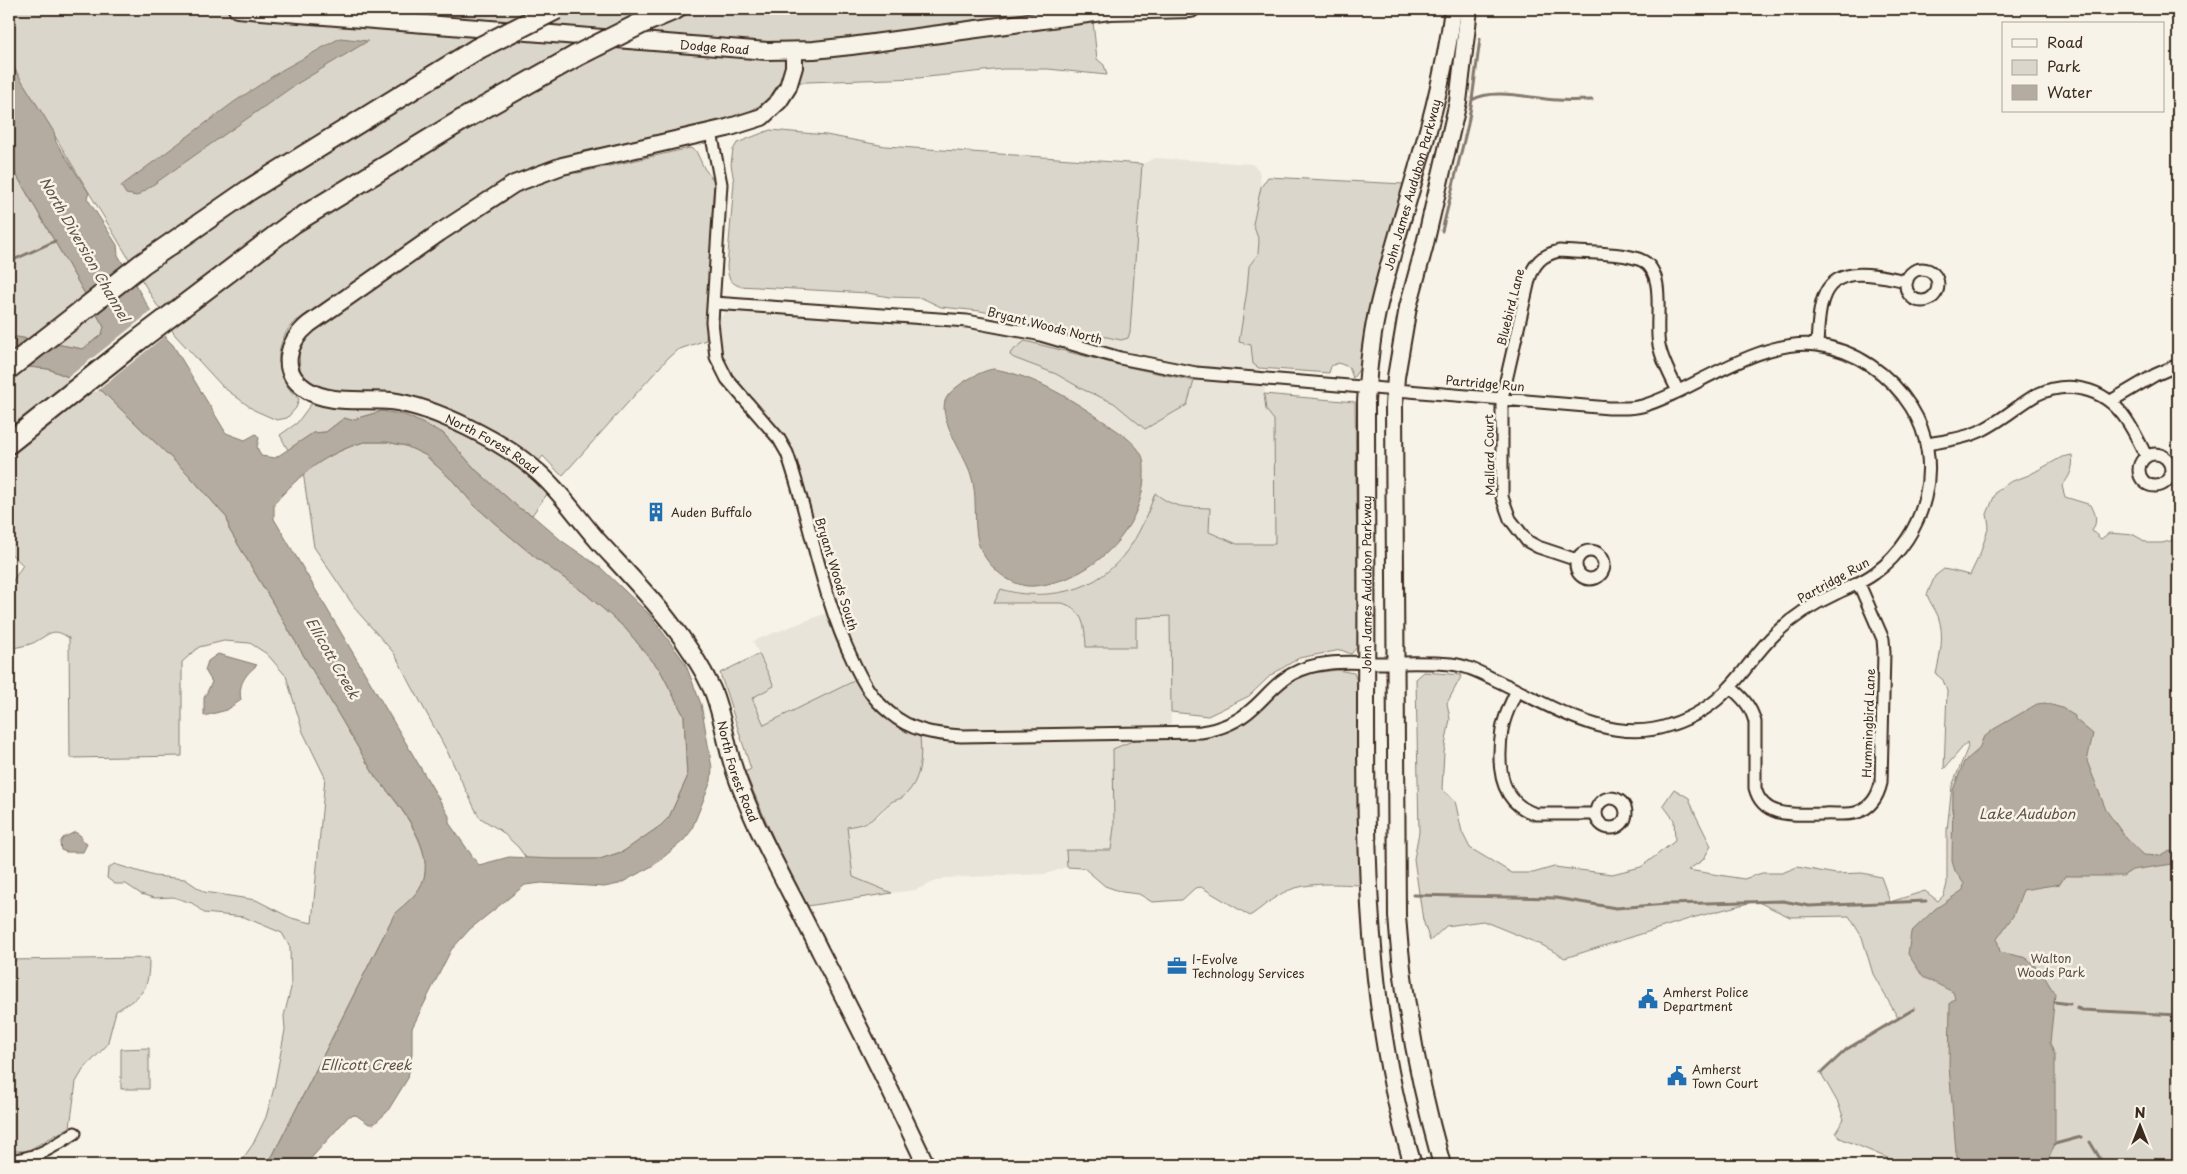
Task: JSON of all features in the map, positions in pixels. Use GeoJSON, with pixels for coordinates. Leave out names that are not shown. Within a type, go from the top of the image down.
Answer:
{"type":"FeatureCollection","features":[{"type":"Feature","properties":{"kind":"highway"},"geometry":{"type":"LineString","coordinates":[[9,368],[101,295],[249,190],[477,48],[557,9]]}},
{"type":"Feature","properties":{"kind":"highway"},"geometry":{"type":"LineString","coordinates":[[9,448],[16,438],[174,313],[294,223],[462,120],[576,56],[644,22],[676,9]]}},
{"type":"Feature","properties":{"kind":"street","name":"Dodge Road"},"geometry":{"type":"LineString","coordinates":[[237,9],[767,51],[794,51],[851,46],[1110,11],[1191,9]]}},
{"type":"Feature","properties":{"kind":"street","name":"John James Audubon Parkway"},"geometry":{"type":"LineString","coordinates":[[1413,1165],[1390,1077],[1379,1012],[1372,949],[1367,854],[1367,387],[1371,347],[1379,305],[1436,100],[1450,35],[1453,9]]}},
{"type":"Feature","properties":{"kind":"street","name":"John James Audubon Parkway"},"geometry":{"type":"LineString","coordinates":[[1442,1165],[1428,1116],[1406,1003],[1399,948],[1395,886],[1395,390],[1408,307],[1424,248],[1458,102],[1469,9]]}},
{"type":"Feature","properties":{"kind":"street","name":"North Forest Road"},"geometry":{"type":"LineString","coordinates":[[794,51],[794,67],[790,83],[783,97],[771,110],[749,122],[562,166],[514,184],[446,228],[309,324],[296,336],[291,345],[289,354],[290,368],[297,382],[313,394],[331,398],[390,401],[418,407],[479,434],[517,455],[546,479],[677,629],[713,692],[736,775],[757,825],[881,1069],[926,1165]]}},
{"type":"Feature","properties":{"kind":"street","name":"Bryant Woods South"},"geometry":{"type":"LineString","coordinates":[[711,132],[721,184],[713,338],[717,361],[727,379],[778,439],[787,453],[820,572],[846,647],[865,686],[890,714],[908,725],[929,733],[961,736],[1201,732],[1223,727],[1239,720],[1283,679],[1303,668],[1321,664],[1394,663]]}},
{"type":"Feature","properties":{"kind":"street","name":"Bluebird Lane"},"geometry":{"type":"LineString","coordinates":[[1502,398],[1532,270],[1543,257],[1559,251],[1634,257],[1650,266],[1657,282],[1658,344],[1661,355],[1678,391]]}},
{"type":"Feature","properties":{"kind":"street"},"geometry":{"type":"LineString","coordinates":[[1817,345],[1822,301],[1833,282],[1848,274],[1859,273],[1907,281]]}},
{"type":"Feature","properties":{"kind":"street","name":"Bryant Woods North"},"geometry":{"type":"LineString","coordinates":[[714,303],[968,321],[1021,330],[1120,358],[1182,372],[1395,390]]}},
{"type":"Feature","properties":{"kind":"street","name":"Partridge Run"},"geometry":{"type":"LineString","coordinates":[[1394,663],[1454,664],[1478,672],[1597,726],[1637,731],[1669,726],[1694,716],[1730,687],[1753,657],[1785,626],[1815,604],[1859,584],[1888,564],[1902,548],[1920,517],[1929,478],[1927,444],[1916,416],[1898,388],[1886,376],[1859,359],[1817,345],[1794,346],[1765,352],[1651,404],[1631,408],[1609,408],[1395,390]]}},
{"type":"Feature","properties":{"kind":"street"},"geometry":{"type":"LineString","coordinates":[[2111,401],[2154,375],[2178,365]]}},
{"type":"Feature","properties":{"kind":"street"},"geometry":{"type":"LineString","coordinates":[[1927,444],[1979,432],[2035,396],[2064,387],[2086,389],[2111,401],[2124,415],[2146,456]]}},
{"type":"Feature","properties":{"kind":"street","name":"Mallard Court"},"geometry":{"type":"LineString","coordinates":[[1502,398],[1502,497],[1510,519],[1527,540],[1538,547],[1577,560]]}},
{"type":"Feature","properties":{"kind":"street","name":"Hummingbird Lane"},"geometry":{"type":"LineString","coordinates":[[1730,687],[1747,703],[1752,712],[1755,722],[1755,788],[1757,797],[1766,807],[1783,814],[1851,813],[1858,812],[1874,802],[1881,783],[1884,652],[1882,639],[1859,584]]}},
{"type":"Feature","properties":{"kind":"street"},"geometry":{"type":"LineString","coordinates":[[1517,690],[1502,729],[1501,773],[1506,792],[1516,804],[1527,812],[1536,814],[1596,814]]}},
{"type":"Feature","properties":{"kind":"street"},"geometry":{"type":"LineString","coordinates":[[1372,949],[1399,948]]}},
{"type":"Feature","properties":{"kind":"street"},"geometry":{"type":"LineString","coordinates":[[9,1160],[37,1156],[56,1147],[75,1134]]}},
{"type":"Feature","properties":{"kind":"shaded area"},"geometry":{"type":"Polygon","coordinates":[[[1155,158],[1252,164],[1259,170],[1261,187],[1253,224],[1259,241],[1258,254],[1249,266],[1245,311],[1239,342],[1251,345],[1253,364],[1259,368],[1265,385],[1264,401],[1266,410],[1274,420],[1275,544],[1237,544],[1209,532],[1210,508],[1184,507],[1169,504],[1155,493],[1146,520],[1121,559],[1094,581],[1078,589],[1060,593],[1022,594],[1001,589],[994,603],[1062,603],[1071,605],[1080,614],[1085,627],[1086,647],[1135,617],[1170,616],[1171,739],[1137,739],[1113,750],[1114,827],[1111,850],[1067,850],[1067,867],[1046,874],[944,878],[915,890],[892,893],[853,877],[847,827],[868,823],[879,816],[892,801],[904,797],[920,738],[907,732],[884,716],[874,707],[856,681],[764,725],[752,698],[774,686],[753,641],[837,609],[794,454],[777,428],[728,370],[722,355],[719,338],[720,317],[726,312],[736,310],[949,326],[986,331],[1024,340],[1042,323],[1079,335],[1088,333],[1121,340],[1130,332],[1142,164],[1155,158]]]}},
{"type":"Feature","properties":{"kind":"green space"},"geometry":{"type":"Polygon","coordinates":[[[9,9],[1083,9],[1093,22],[1097,59],[1104,65],[1107,75],[1048,69],[1003,69],[918,78],[779,83],[772,94],[763,102],[742,115],[582,152],[510,178],[465,205],[292,324],[281,343],[279,363],[285,382],[299,399],[296,408],[287,418],[277,420],[254,410],[223,387],[175,335],[9,60],[9,9]]]}},
{"type":"Feature","properties":{"kind":"green space"},"geometry":{"type":"Polygon","coordinates":[[[770,130],[826,135],[885,146],[1142,164],[1130,332],[1128,338],[1121,340],[1088,333],[1079,335],[1042,323],[980,311],[941,307],[922,298],[739,286],[733,283],[727,267],[734,182],[731,164],[733,150],[737,143],[770,130]]]}},
{"type":"Feature","properties":{"kind":"green space"},"geometry":{"type":"Polygon","coordinates":[[[690,148],[696,151],[704,168],[714,181],[706,340],[677,350],[668,358],[562,476],[543,456],[537,463],[455,416],[336,393],[313,384],[307,380],[300,370],[299,353],[303,343],[318,326],[351,300],[518,190],[565,171],[578,173],[690,148]]]}},
{"type":"Feature","properties":{"kind":"green space"},"geometry":{"type":"Polygon","coordinates":[[[9,162],[104,327],[102,334],[83,349],[17,337],[9,339],[9,162]]]}},
{"type":"Feature","properties":{"kind":"green space"},"geometry":{"type":"Polygon","coordinates":[[[1268,177],[1404,184],[1372,301],[1360,368],[1353,378],[1349,367],[1338,363],[1331,366],[1329,373],[1259,368],[1253,364],[1251,345],[1239,342],[1249,266],[1258,254],[1259,241],[1253,224],[1261,187],[1268,177]]]}},
{"type":"Feature","properties":{"kind":"green space"},"geometry":{"type":"Polygon","coordinates":[[[1025,341],[1128,367],[1194,381],[1187,405],[1145,429],[1114,403],[1084,390],[1056,374],[1010,355],[1011,352],[1025,341]]]}},
{"type":"Feature","properties":{"kind":"green space"},"geometry":{"type":"Polygon","coordinates":[[[9,365],[48,369],[102,391],[188,474],[227,518],[229,529],[376,778],[411,824],[423,852],[424,878],[419,889],[395,913],[273,1155],[265,1165],[124,1165],[127,1161],[154,1160],[183,1164],[242,1160],[253,1144],[266,1117],[274,1088],[285,1030],[284,1016],[291,988],[290,947],[282,933],[244,917],[204,913],[192,903],[173,897],[154,898],[141,894],[126,884],[115,884],[107,878],[108,869],[114,864],[154,876],[185,879],[204,892],[256,900],[291,918],[312,923],[325,777],[303,732],[286,676],[267,654],[250,643],[224,641],[199,647],[182,662],[182,756],[70,758],[69,638],[54,632],[30,644],[9,649],[9,587],[23,565],[9,552],[9,365]]]}},
{"type":"Feature","properties":{"kind":"green space"},"geometry":{"type":"Polygon","coordinates":[[[1264,394],[1355,402],[1358,646],[1351,654],[1341,650],[1299,658],[1271,675],[1249,696],[1208,716],[1171,712],[1170,616],[1136,618],[1136,647],[1086,647],[1082,620],[1075,610],[1069,606],[1062,603],[994,603],[1001,589],[1024,594],[1047,594],[1069,591],[1088,584],[1104,575],[1129,548],[1148,513],[1155,493],[1175,505],[1210,508],[1209,532],[1237,544],[1275,544],[1274,420],[1266,410],[1264,394]]]}},
{"type":"Feature","properties":{"kind":"green space"},"geometry":{"type":"Polygon","coordinates":[[[311,404],[371,406],[414,412],[496,448],[550,490],[532,515],[519,508],[477,471],[443,433],[382,411],[351,420],[344,418],[326,432],[313,433],[288,450],[280,435],[297,423],[311,404]]]}},
{"type":"Feature","properties":{"kind":"green space"},"geometry":{"type":"Polygon","coordinates":[[[364,442],[387,442],[406,446],[425,455],[453,481],[474,505],[506,533],[535,557],[586,594],[625,628],[660,670],[684,716],[687,778],[669,817],[660,826],[624,851],[600,859],[527,859],[518,847],[501,831],[479,817],[447,751],[394,653],[357,611],[314,547],[303,472],[332,455],[364,442]]]}},
{"type":"Feature","properties":{"kind":"green space","name":"Walton Woods Park"},"geometry":{"type":"Polygon","coordinates":[[[2072,455],[2071,472],[2062,486],[2065,497],[2091,505],[2096,518],[2092,531],[2101,539],[2109,533],[2134,535],[2148,543],[2162,543],[2178,539],[2178,1165],[1904,1165],[1840,1138],[1836,1132],[1844,1119],[1838,1103],[1821,1073],[1847,1049],[1898,1018],[1873,974],[1862,937],[1849,916],[1790,917],[1756,901],[1692,918],[1565,958],[1542,945],[1483,921],[1446,926],[1430,941],[1423,920],[1414,859],[1419,832],[1416,679],[1424,672],[1462,675],[1447,703],[1450,719],[1444,752],[1442,789],[1455,801],[1462,832],[1470,848],[1512,873],[1533,873],[1554,867],[1612,874],[1641,867],[1675,841],[1674,820],[1663,805],[1674,789],[1689,798],[1711,846],[1703,860],[1688,870],[1744,879],[1762,873],[1782,873],[1797,867],[1836,874],[1862,873],[1881,877],[1890,902],[1925,891],[1938,901],[1944,895],[1947,884],[1947,830],[1952,786],[1968,747],[1967,742],[1944,769],[1947,691],[1943,680],[1936,674],[1941,645],[1941,631],[1938,616],[1927,595],[1935,576],[1944,569],[1970,575],[1980,554],[1989,526],[1987,514],[1996,492],[2010,482],[2029,475],[2062,457],[2072,455]]]}},
{"type":"Feature","properties":{"kind":"green space"},"geometry":{"type":"Polygon","coordinates":[[[759,654],[774,686],[752,698],[764,725],[856,680],[869,699],[883,714],[900,727],[920,737],[919,769],[910,790],[903,797],[892,802],[872,820],[847,827],[853,877],[892,893],[807,906],[778,849],[745,772],[751,769],[720,673],[759,654]]]}},
{"type":"Feature","properties":{"kind":"green space"},"geometry":{"type":"Polygon","coordinates":[[[1337,670],[1354,673],[1358,684],[1360,885],[1318,884],[1298,887],[1279,895],[1250,916],[1201,887],[1195,888],[1182,900],[1152,902],[1139,894],[1122,892],[1105,886],[1084,868],[1067,867],[1066,850],[1111,850],[1114,827],[1113,749],[1137,739],[1200,738],[1218,735],[1241,725],[1293,681],[1312,673],[1337,670]]]}},
{"type":"Feature","properties":{"kind":"green space"},"geometry":{"type":"Polygon","coordinates":[[[149,958],[146,985],[139,995],[116,1011],[107,1045],[83,1070],[76,1082],[70,1127],[27,1151],[9,1151],[9,960],[149,958]]]}},
{"type":"Feature","properties":{"kind":"green space"},"geometry":{"type":"Polygon","coordinates":[[[149,1048],[149,1089],[121,1089],[121,1049],[149,1048]]]}},
{"type":"Feature","properties":{"kind":"water"},"geometry":{"type":"Polygon","coordinates":[[[340,38],[368,41],[295,85],[137,196],[126,194],[121,186],[234,102],[282,70],[340,38]]]}},
{"type":"Feature","properties":{"kind":"water","name":"Ellicott Creek"},"geometry":{"type":"Polygon","coordinates":[[[9,60],[54,132],[56,142],[89,193],[87,198],[117,245],[118,255],[167,339],[173,345],[226,433],[245,440],[256,434],[259,438],[257,447],[261,456],[275,458],[313,433],[326,432],[344,418],[351,420],[382,411],[405,415],[443,433],[476,470],[519,508],[532,515],[562,541],[601,568],[650,615],[685,663],[701,704],[712,768],[711,781],[691,831],[683,841],[654,865],[619,884],[604,887],[542,883],[525,885],[470,929],[451,950],[412,1028],[412,1053],[408,1078],[387,1112],[374,1124],[369,1124],[356,1115],[349,1116],[305,1165],[291,1162],[288,1165],[265,1165],[273,1155],[395,913],[412,897],[422,883],[425,865],[423,852],[411,824],[394,798],[376,778],[229,529],[227,518],[188,474],[102,391],[49,369],[9,365],[9,339],[17,337],[83,349],[102,334],[104,327],[9,162],[9,60]],[[364,442],[338,452],[314,466],[274,504],[274,519],[449,816],[449,823],[479,865],[509,857],[600,859],[624,851],[660,826],[669,817],[687,778],[684,716],[660,670],[625,628],[586,594],[535,557],[506,533],[474,505],[453,481],[425,455],[406,446],[387,442],[364,442]]]}},
{"type":"Feature","properties":{"kind":"water"},"geometry":{"type":"Polygon","coordinates":[[[994,369],[1010,372],[1040,383],[1068,399],[1126,437],[1134,444],[1143,458],[1144,478],[1142,495],[1129,525],[1120,538],[1109,551],[1083,571],[1053,583],[1027,586],[1011,581],[996,571],[990,564],[978,542],[971,475],[949,428],[944,409],[948,396],[959,385],[981,373],[994,369]]]}},
{"type":"Feature","properties":{"kind":"water"},"geometry":{"type":"Polygon","coordinates":[[[218,654],[257,665],[243,680],[240,694],[241,700],[227,710],[204,716],[204,698],[212,682],[205,670],[208,661],[218,654]]]}},
{"type":"Feature","properties":{"kind":"water","name":"Lake Audubon"},"geometry":{"type":"Polygon","coordinates":[[[2045,703],[2062,708],[2075,716],[2075,719],[2093,734],[2087,761],[2106,810],[2126,838],[2144,855],[2160,856],[2170,851],[2178,854],[2173,864],[2132,870],[2123,876],[2065,876],[2060,884],[2023,890],[2013,916],[1997,939],[2000,952],[2027,958],[2042,973],[2055,994],[2050,1043],[2055,1056],[2055,1144],[2046,1165],[1959,1165],[1956,1153],[1949,1066],[1950,1003],[1955,999],[1953,992],[1923,977],[1908,954],[1911,932],[1935,909],[1963,890],[1964,884],[1955,871],[1952,861],[1953,790],[1964,762],[1979,749],[1983,738],[1994,729],[2037,704],[2045,703]]]}},
{"type":"Feature","properties":{"kind":"water"},"geometry":{"type":"Polygon","coordinates":[[[75,832],[87,844],[83,852],[66,852],[61,850],[60,843],[63,838],[75,832]]]}},
{"type":"Feature","properties":{"kind":"pier"},"geometry":{"type":"Polygon","coordinates":[[[153,310],[167,334],[96,392],[66,379],[153,310]]]}},
{"type":"Feature","properties":{"kind":"waterway"},"geometry":{"type":"LineString","coordinates":[[1472,100],[1480,39]]}},
{"type":"Feature","properties":{"kind":"waterway"},"geometry":{"type":"LineString","coordinates":[[1442,231],[1472,100],[1491,94],[1561,100],[1592,100]]}},
{"type":"Feature","properties":{"kind":"waterway"},"geometry":{"type":"LineString","coordinates":[[9,262],[55,241]]}},
{"type":"Feature","properties":{"kind":"waterway"},"geometry":{"type":"LineString","coordinates":[[1413,895],[1556,898],[1616,908],[1667,904],[1783,901],[1809,906],[1926,901]]}},
{"type":"Feature","properties":{"kind":"waterway"},"geometry":{"type":"LineString","coordinates":[[2055,1002],[2070,1004]]}},
{"type":"Feature","properties":{"kind":"waterway"},"geometry":{"type":"LineString","coordinates":[[2077,1008],[2082,1010],[2178,1015]]}},
{"type":"Feature","properties":{"kind":"waterway"},"geometry":{"type":"LineString","coordinates":[[1821,1073],[1847,1049],[1914,1009]]}},
{"type":"Feature","properties":{"kind":"waterway"},"geometry":{"type":"LineString","coordinates":[[2055,1144],[2081,1137]]}},
{"type":"Feature","properties":{"kind":"waterway"},"geometry":{"type":"LineString","coordinates":[[2090,1142],[2104,1165]]}},
{"type":"Feature","properties":{"kind":"place","name":"Auden Buffalo"},"geometry":{"type":"Point","coordinates":[656,512]}},
{"type":"Feature","properties":{"kind":"place","name":"I-Evolve Technology Services"},"geometry":{"type":"Point","coordinates":[1177,966]}},
{"type":"Feature","properties":{"kind":"place","name":"Amherst Police Department"},"geometry":{"type":"Point","coordinates":[1648,999]}},
{"type":"Feature","properties":{"kind":"place","name":"Amherst Town Court"},"geometry":{"type":"Point","coordinates":[1677,1076]}},
{"type":"Feature","properties":{"kind":"water label","name":"North Diversion Channel"},"geometry":{"type":"Point","coordinates":[85,249]}}]}
